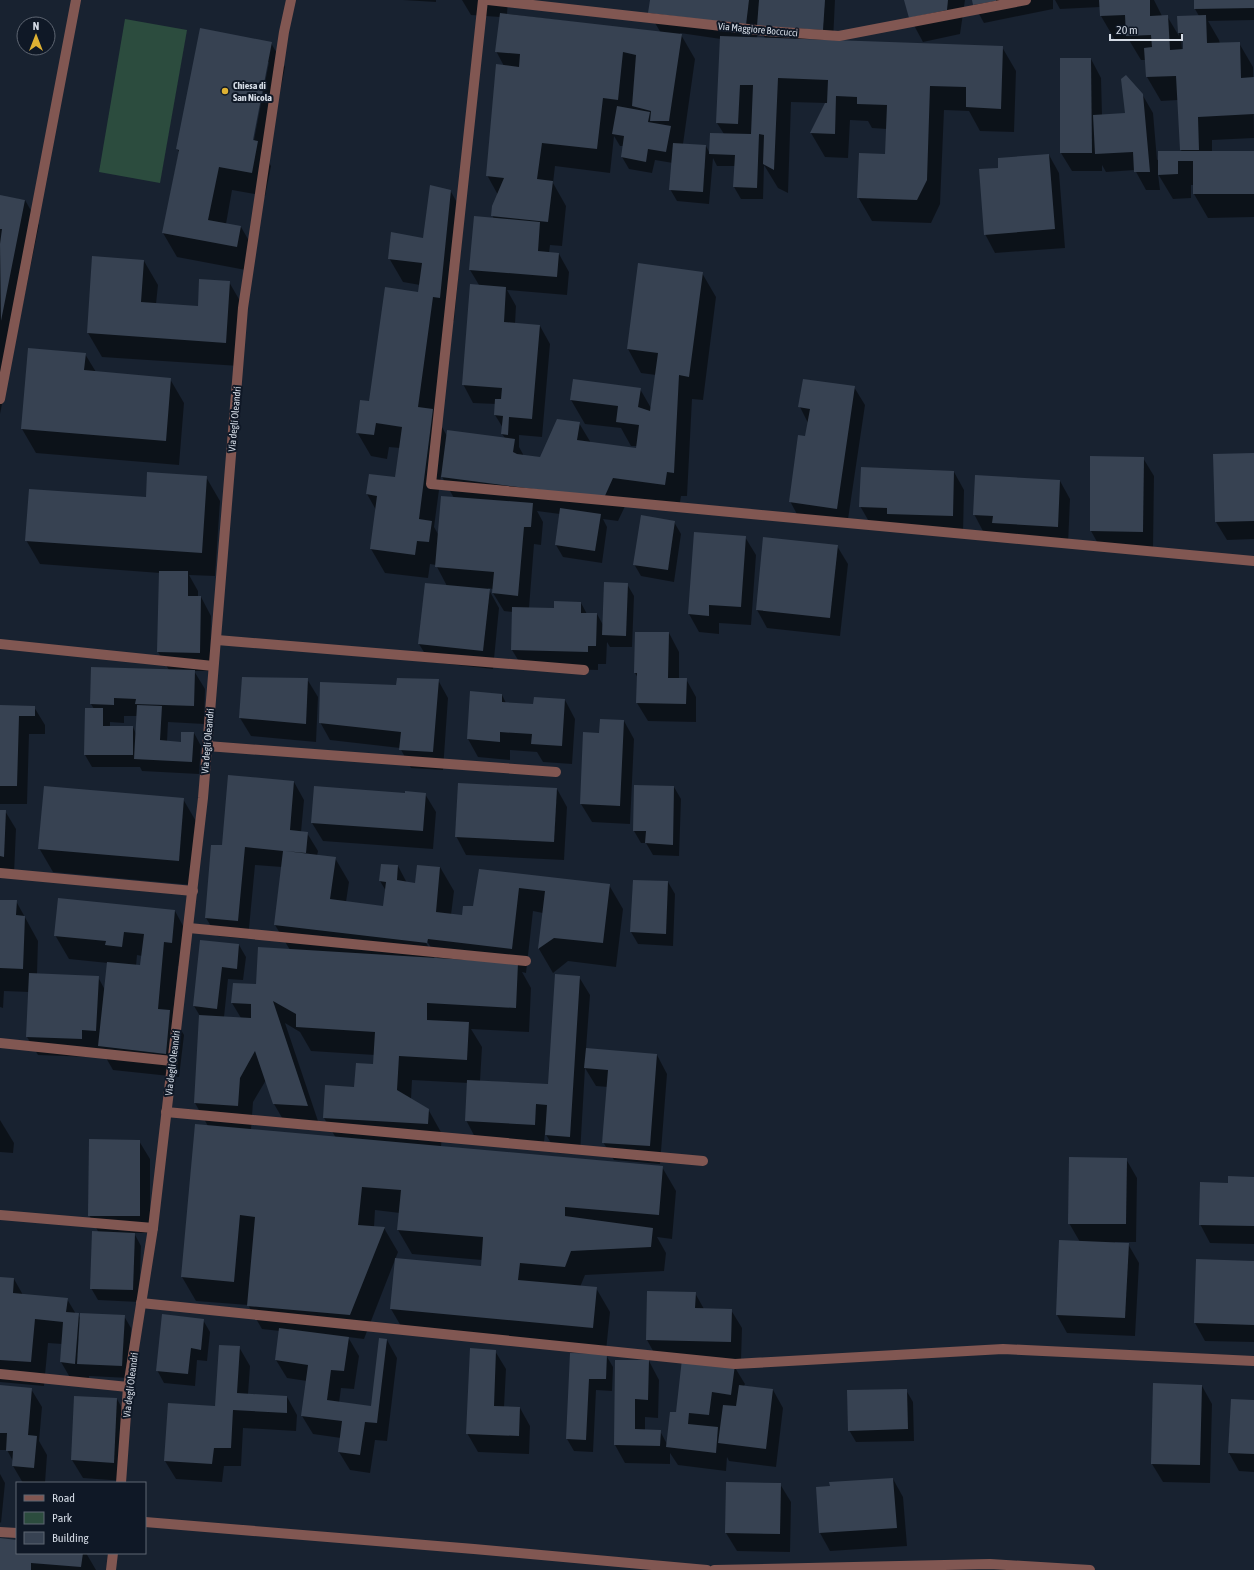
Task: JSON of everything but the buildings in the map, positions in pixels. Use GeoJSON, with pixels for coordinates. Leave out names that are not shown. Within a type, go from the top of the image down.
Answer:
{"type":"FeatureCollection","features":[{"type":"Feature","properties":{"kind":"street"},"geometry":{"type":"LineString","coordinates":[[0,399],[76,0]]}},
{"type":"Feature","properties":{"kind":"street","name":"Via degli Oleandri"},"geometry":{"type":"LineString","coordinates":[[121,1482],[128,1387],[154,1228],[166,1112],[193,891],[207,746],[243,308],[284,32],[291,0]]}},
{"type":"Feature","properties":{"kind":"street"},"geometry":{"type":"LineString","coordinates":[[482,0],[431,484],[1254,561]]}},
{"type":"Feature","properties":{"kind":"street","name":"Via Maggiore Boccucci"},"geometry":{"type":"LineString","coordinates":[[488,0],[766,31],[839,36],[1026,0]]}},
{"type":"Feature","properties":{"kind":"street"},"geometry":{"type":"LineString","coordinates":[[216,640],[584,670]]}},
{"type":"Feature","properties":{"kind":"street"},"geometry":{"type":"LineString","coordinates":[[0,644],[213,666]]}},
{"type":"Feature","properties":{"kind":"street"},"geometry":{"type":"LineString","coordinates":[[207,746],[556,772]]}},
{"type":"Feature","properties":{"kind":"street"},"geometry":{"type":"LineString","coordinates":[[0,873],[193,891]]}},
{"type":"Feature","properties":{"kind":"street"},"geometry":{"type":"LineString","coordinates":[[189,928],[526,961]]}},
{"type":"Feature","properties":{"kind":"street"},"geometry":{"type":"LineString","coordinates":[[0,1043],[172,1061]]}},
{"type":"Feature","properties":{"kind":"street"},"geometry":{"type":"LineString","coordinates":[[166,1112],[702,1161]]}},
{"type":"Feature","properties":{"kind":"street"},"geometry":{"type":"LineString","coordinates":[[0,1215],[154,1228]]}},
{"type":"Feature","properties":{"kind":"street"},"geometry":{"type":"LineString","coordinates":[[141,1303],[735,1364],[1003,1349],[1254,1361]]}},
{"type":"Feature","properties":{"kind":"street"},"geometry":{"type":"LineString","coordinates":[[0,1374],[128,1387]]}},
{"type":"Feature","properties":{"kind":"street"},"geometry":{"type":"LineString","coordinates":[[146,1522],[706,1570]]}},
{"type":"Feature","properties":{"kind":"street"},"geometry":{"type":"LineString","coordinates":[[0,1532],[16,1533]]}},
{"type":"Feature","properties":{"kind":"street"},"geometry":{"type":"LineString","coordinates":[[111,1570],[113,1554]]}},
{"type":"Feature","properties":{"kind":"street"},"geometry":{"type":"LineString","coordinates":[[714,1570],[990,1564],[1090,1570]]}},
{"type":"Feature","properties":{"kind":"green space"},"geometry":{"type":"Polygon","coordinates":[[[125,19],[187,30],[160,183],[99,172],[125,19]]]}},
{"type":"Feature","properties":{"kind":"place","name":"Chiesa di San Nicola"},"geometry":{"type":"Point","coordinates":[225,91]}}]}
